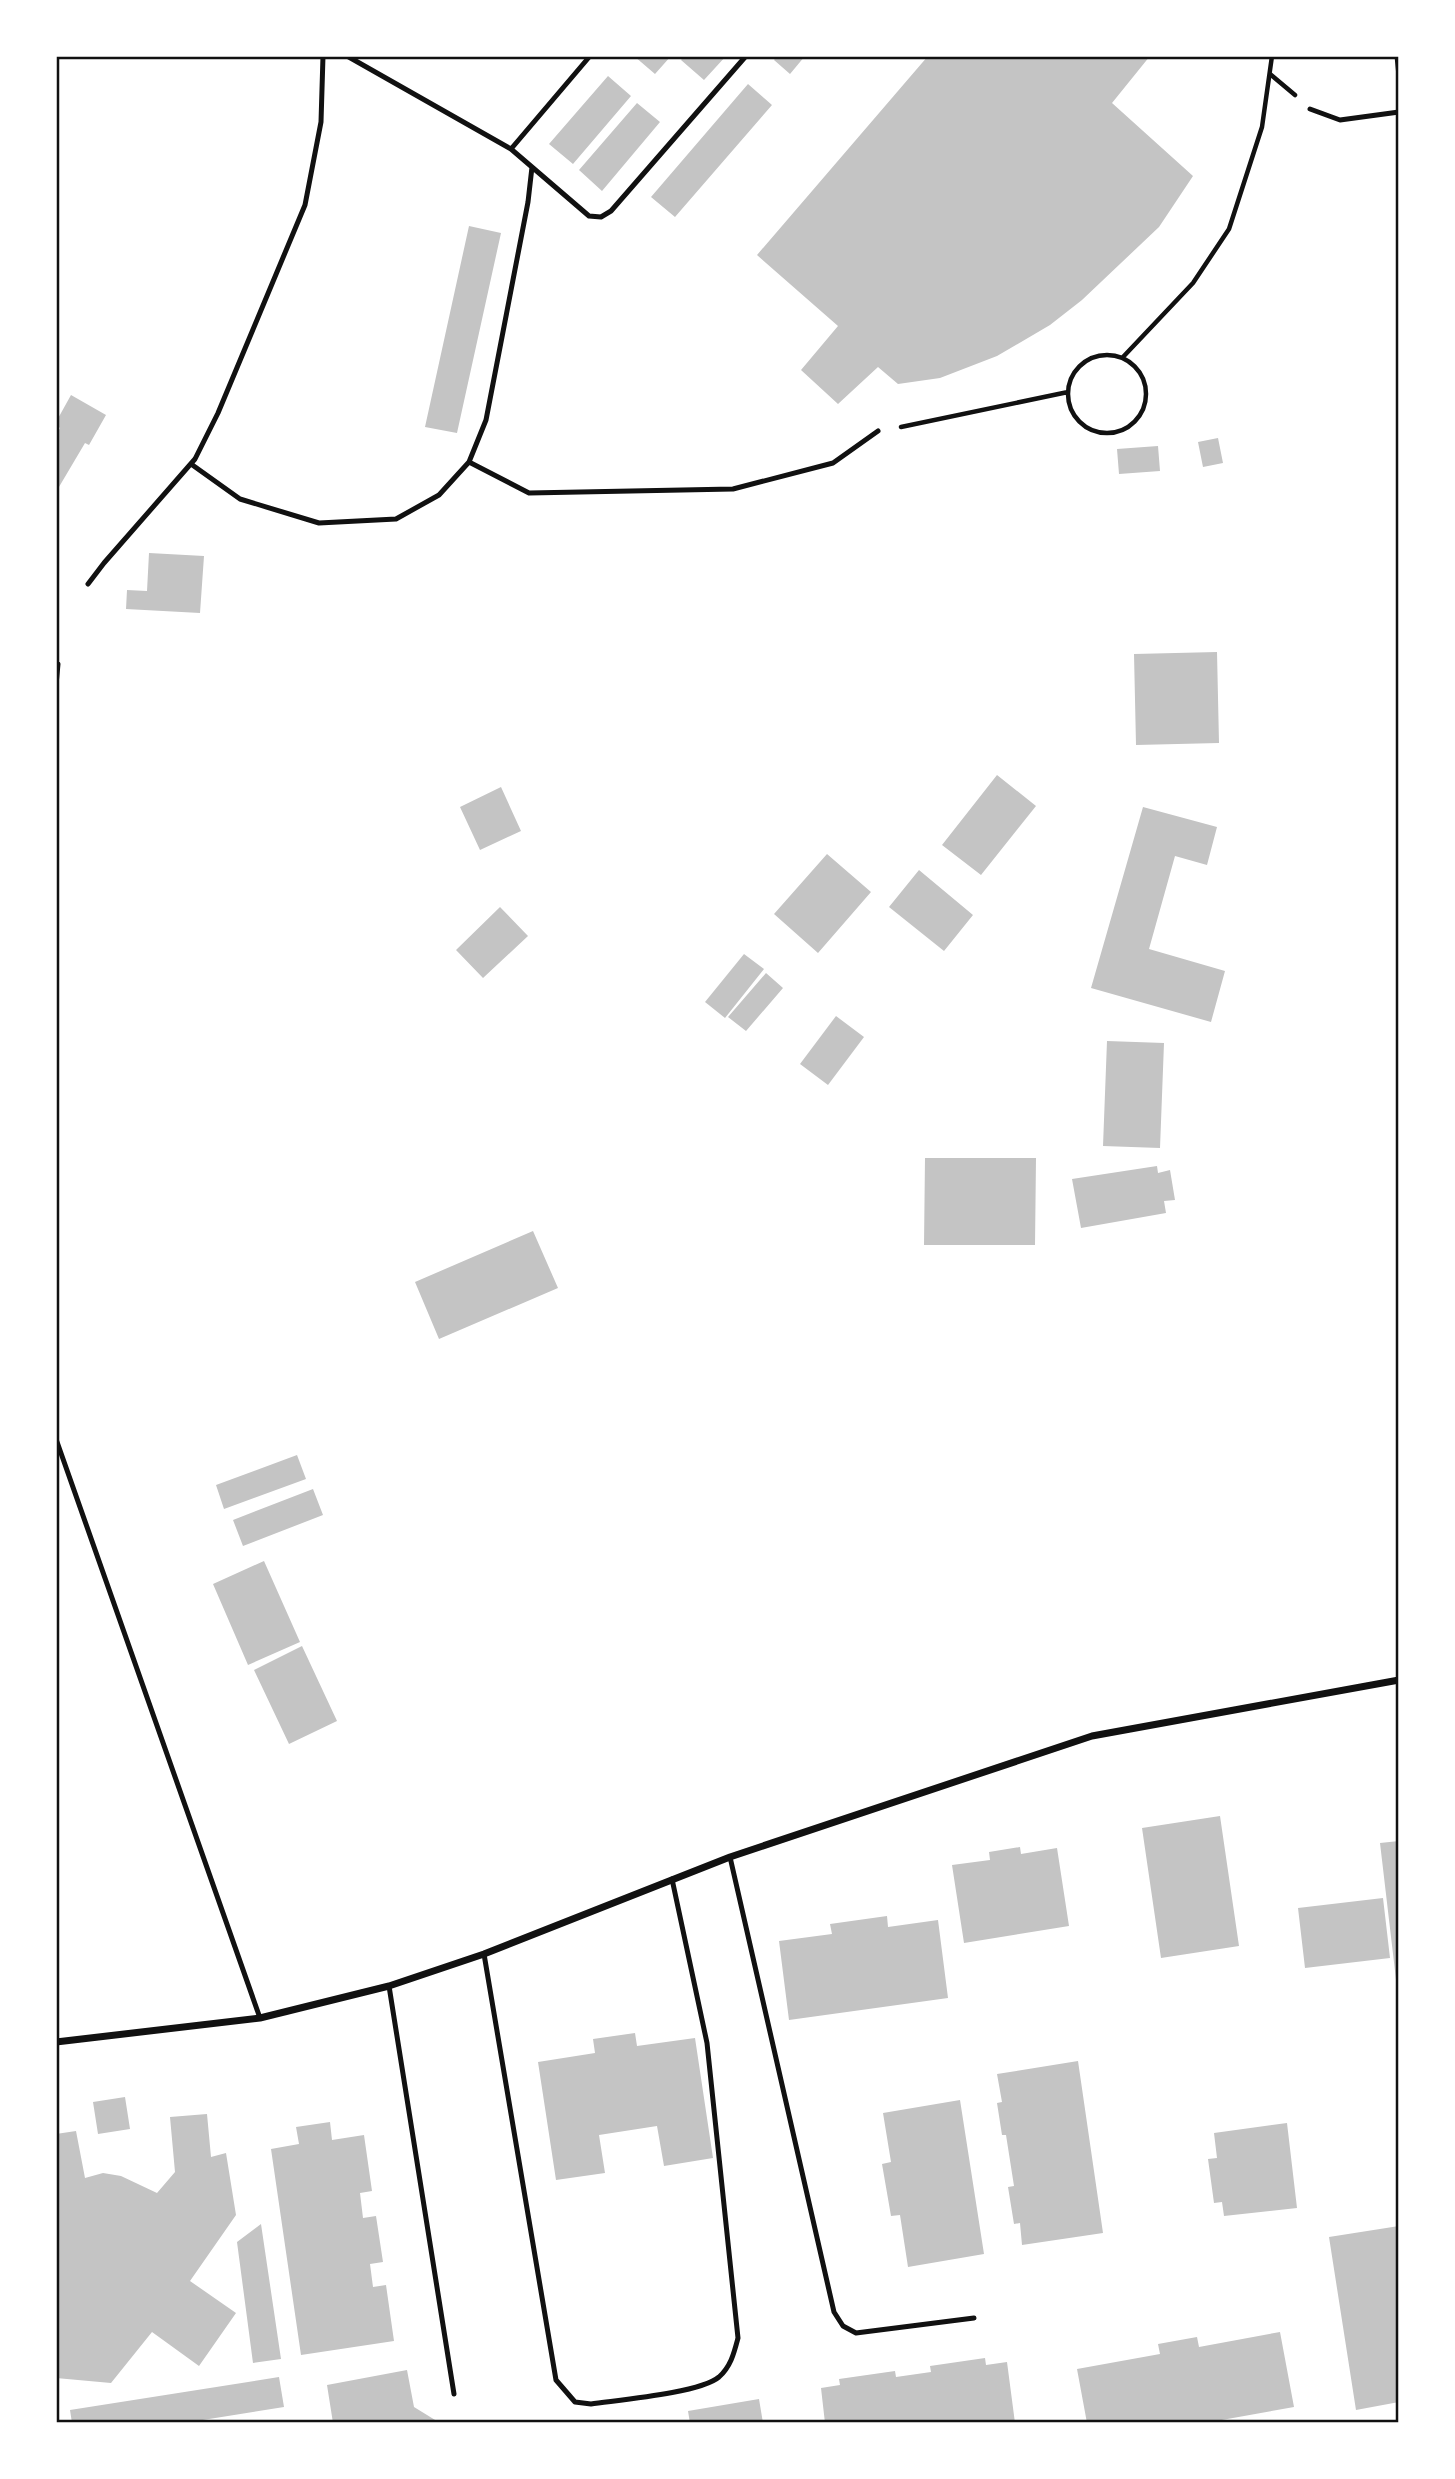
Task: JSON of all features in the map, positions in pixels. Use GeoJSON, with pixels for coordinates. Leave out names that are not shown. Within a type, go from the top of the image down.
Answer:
{"type":"FeatureCollection","features":[{"type":"Feature","properties":{"kind":"street"},"geometry":{"type":"LineString","coordinates":[[56,2042],[260,2018],[389,1986],[484,1954],[730,1857],[1092,1736],[1399,1680]]}},
{"type":"Feature","properties":{"kind":"lane"},"geometry":{"type":"LineString","coordinates":[[88,584],[191,464],[218,413],[305,205],[321,122],[323,56]]}},
{"type":"Feature","properties":{"kind":"lane"},"geometry":{"type":"LineString","coordinates":[[347,56],[510,149],[589,216],[601,217],[611,211],[746,56]]}},
{"type":"Feature","properties":{"kind":"lane"},"geometry":{"type":"LineString","coordinates":[[510,149],[590,56]]}},
{"type":"Feature","properties":{"kind":"lane"},"geometry":{"type":"LineString","coordinates":[[1397,56],[1399,76]]}},
{"type":"Feature","properties":{"kind":"lane"},"geometry":{"type":"LineString","coordinates":[[1310,109],[1340,120],[1399,112]]}},
{"type":"Feature","properties":{"kind":"lane"},"geometry":{"type":"LineString","coordinates":[[191,464],[240,499],[319,523],[396,519],[439,495],[469,462],[486,420],[528,202],[532,167]]}},
{"type":"Feature","properties":{"kind":"lane"},"geometry":{"type":"LineString","coordinates":[[469,462],[529,493],[733,489],[833,463],[878,431]]}},
{"type":"Feature","properties":{"kind":"lane"},"geometry":{"type":"LineString","coordinates":[[56,685],[58,664]]}},
{"type":"Feature","properties":{"kind":"lane"},"geometry":{"type":"LineString","coordinates":[[56,1439],[260,2018]]}},
{"type":"Feature","properties":{"kind":"lane"},"geometry":{"type":"LineString","coordinates":[[730,1857],[834,2312],[843,2326],[856,2333],[974,2318]]}},
{"type":"Feature","properties":{"kind":"lane"},"geometry":{"type":"LineString","coordinates":[[484,1954],[556,2381],[575,2402],[591,2404],[694,2388],[718,2379],[732,2361],[738,2338],[707,2043],[672,1879]]}},
{"type":"Feature","properties":{"kind":"lane"},"geometry":{"type":"LineString","coordinates":[[389,1986],[454,2394]]}},
{"type":"Feature","properties":{"kind":"path"},"geometry":{"type":"LineString","coordinates":[[1123,357],[1193,283],[1229,229],[1262,127],[1272,56]]}},
{"type":"Feature","properties":{"kind":"path"},"geometry":{"type":"LineString","coordinates":[[1270,73],[1310,109]]}},
{"type":"Feature","properties":{"kind":"path"},"geometry":{"type":"LineString","coordinates":[[1108,354],[1123,357],[1136,366],[1144,379],[1147,394],[1144,409],[1135,422],[1122,431],[1107,434],[1091,430],[1078,421],[1070,408],[1068,392],[1071,377],[1080,365],[1093,356],[1108,354]]}},
{"type":"Feature","properties":{"kind":"path"},"geometry":{"type":"LineString","coordinates":[[878,431],[1068,392]]}},
{"type":"Feature","properties":{"kind":"building"},"geometry":{"type":"Polygon","coordinates":[[[634,56],[671,56],[655,74],[634,56]]]}},
{"type":"Feature","properties":{"kind":"building"},"geometry":{"type":"Polygon","coordinates":[[[684,56],[726,56],[704,80],[681,60],[684,56]]]}},
{"type":"Feature","properties":{"kind":"building"},"geometry":{"type":"Polygon","coordinates":[[[777,56],[805,56],[790,74],[774,60],[777,56]]]}},
{"type":"Feature","properties":{"kind":"building"},"geometry":{"type":"Polygon","coordinates":[[[928,56],[1150,56],[1112,103],[1193,176],[1159,227],[1082,300],[1050,325],[997,356],[940,378],[898,384],[878,367],[838,404],[801,370],[838,326],[757,255],[928,56]]]}},
{"type":"Feature","properties":{"kind":"building"},"geometry":{"type":"Polygon","coordinates":[[[608,76],[631,96],[573,164],[549,144],[608,76]]]}},
{"type":"Feature","properties":{"kind":"building"},"geometry":{"type":"Polygon","coordinates":[[[748,84],[772,105],[675,217],[651,197],[748,84]]]}},
{"type":"Feature","properties":{"kind":"building"},"geometry":{"type":"Polygon","coordinates":[[[637,103],[660,122],[602,191],[579,170],[637,103]]]}},
{"type":"Feature","properties":{"kind":"building"},"geometry":{"type":"Polygon","coordinates":[[[469,226],[501,233],[457,433],[425,427],[469,226]]]}},
{"type":"Feature","properties":{"kind":"building"},"geometry":{"type":"Polygon","coordinates":[[[71,395],[106,415],[89,445],[85,443],[56,492],[56,436],[60,428],[56,422],[71,395]]]}},
{"type":"Feature","properties":{"kind":"building"},"geometry":{"type":"Polygon","coordinates":[[[1218,438],[1223,463],[1203,467],[1198,442],[1218,438]]]}},
{"type":"Feature","properties":{"kind":"building"},"geometry":{"type":"Polygon","coordinates":[[[1158,446],[1160,471],[1119,474],[1117,449],[1158,446]]]}},
{"type":"Feature","properties":{"kind":"building"},"geometry":{"type":"Polygon","coordinates":[[[149,553],[204,556],[200,613],[126,609],[127,590],[147,591],[149,553]]]}},
{"type":"Feature","properties":{"kind":"building"},"geometry":{"type":"Polygon","coordinates":[[[1217,652],[1219,743],[1136,745],[1134,654],[1217,652]]]}},
{"type":"Feature","properties":{"kind":"building"},"geometry":{"type":"Polygon","coordinates":[[[997,775],[1036,806],[981,875],[942,845],[997,775]]]}},
{"type":"Feature","properties":{"kind":"building"},"geometry":{"type":"Polygon","coordinates":[[[501,787],[521,831],[480,850],[460,807],[501,787]]]}},
{"type":"Feature","properties":{"kind":"building"},"geometry":{"type":"Polygon","coordinates":[[[1143,807],[1217,827],[1207,865],[1175,856],[1149,949],[1225,971],[1211,1022],[1091,988],[1143,807]]]}},
{"type":"Feature","properties":{"kind":"building"},"geometry":{"type":"Polygon","coordinates":[[[827,854],[871,892],[818,953],[774,914],[827,854]]]}},
{"type":"Feature","properties":{"kind":"building"},"geometry":{"type":"Polygon","coordinates":[[[919,870],[973,915],[944,951],[889,907],[919,870]]]}},
{"type":"Feature","properties":{"kind":"building"},"geometry":{"type":"Polygon","coordinates":[[[500,907],[528,936],[483,978],[456,950],[500,907]]]}},
{"type":"Feature","properties":{"kind":"building"},"geometry":{"type":"Polygon","coordinates":[[[744,954],[764,969],[725,1018],[705,1002],[744,954]]]}},
{"type":"Feature","properties":{"kind":"building"},"geometry":{"type":"Polygon","coordinates":[[[766,973],[783,988],[746,1031],[728,1017],[766,973]]]}},
{"type":"Feature","properties":{"kind":"building"},"geometry":{"type":"Polygon","coordinates":[[[836,1016],[864,1037],[828,1085],[800,1064],[836,1016]]]}},
{"type":"Feature","properties":{"kind":"building"},"geometry":{"type":"Polygon","coordinates":[[[1107,1041],[1164,1043],[1160,1148],[1103,1146],[1107,1041]]]}},
{"type":"Feature","properties":{"kind":"building"},"geometry":{"type":"Polygon","coordinates":[[[925,1158],[1036,1158],[1035,1245],[924,1245],[925,1158]]]}},
{"type":"Feature","properties":{"kind":"building"},"geometry":{"type":"Polygon","coordinates":[[[1157,1166],[1158,1173],[1170,1170],[1175,1200],[1164,1201],[1166,1213],[1081,1228],[1072,1179],[1157,1166]]]}},
{"type":"Feature","properties":{"kind":"building"},"geometry":{"type":"Polygon","coordinates":[[[533,1231],[558,1288],[439,1339],[415,1282],[533,1231]]]}},
{"type":"Feature","properties":{"kind":"building"},"geometry":{"type":"Polygon","coordinates":[[[297,1455],[306,1479],[224,1509],[216,1485],[297,1455]]]}},
{"type":"Feature","properties":{"kind":"building"},"geometry":{"type":"Polygon","coordinates":[[[313,1489],[323,1515],[243,1546],[233,1520],[313,1489]]]}},
{"type":"Feature","properties":{"kind":"building"},"geometry":{"type":"Polygon","coordinates":[[[264,1561],[300,1642],[248,1665],[213,1584],[264,1561]]]}},
{"type":"Feature","properties":{"kind":"building"},"geometry":{"type":"Polygon","coordinates":[[[302,1646],[337,1721],[289,1744],[254,1670],[302,1646]]]}},
{"type":"Feature","properties":{"kind":"building"},"geometry":{"type":"Polygon","coordinates":[[[1220,1816],[1239,1946],[1161,1958],[1142,1828],[1220,1816]]]}},
{"type":"Feature","properties":{"kind":"building"},"geometry":{"type":"Polygon","coordinates":[[[1399,1841],[1399,1988],[1397,1988],[1380,1843],[1399,1841]]]}},
{"type":"Feature","properties":{"kind":"building"},"geometry":{"type":"Polygon","coordinates":[[[1020,1847],[1021,1854],[1057,1848],[1069,1926],[964,1943],[952,1865],[990,1860],[989,1852],[1020,1847]]]}},
{"type":"Feature","properties":{"kind":"building"},"geometry":{"type":"Polygon","coordinates":[[[1383,1898],[1390,1958],[1305,1968],[1298,1908],[1383,1898]]]}},
{"type":"Feature","properties":{"kind":"building"},"geometry":{"type":"Polygon","coordinates":[[[887,1916],[888,1927],[938,1920],[948,1998],[789,2020],[779,1941],[832,1934],[830,1924],[887,1916]]]}},
{"type":"Feature","properties":{"kind":"building"},"geometry":{"type":"Polygon","coordinates":[[[635,2033],[637,2046],[695,2038],[713,2158],[664,2166],[657,2126],[599,2135],[605,2173],[556,2180],[538,2062],[595,2053],[593,2039],[635,2033]]]}},
{"type":"Feature","properties":{"kind":"building"},"geometry":{"type":"Polygon","coordinates":[[[1078,2061],[1103,2233],[1022,2245],[1020,2223],[1014,2224],[1008,2187],[1014,2186],[1006,2135],[1002,2135],[997,2103],[1002,2102],[997,2074],[1078,2061]]]}},
{"type":"Feature","properties":{"kind":"building"},"geometry":{"type":"Polygon","coordinates":[[[125,2097],[130,2129],[98,2134],[93,2102],[125,2097]]]}},
{"type":"Feature","properties":{"kind":"building"},"geometry":{"type":"Polygon","coordinates":[[[960,2100],[984,2254],[908,2267],[900,2215],[891,2216],[882,2164],[891,2162],[883,2113],[960,2100]]]}},
{"type":"Feature","properties":{"kind":"building"},"geometry":{"type":"Polygon","coordinates":[[[207,2114],[211,2157],[226,2153],[236,2215],[190,2281],[236,2313],[199,2366],[152,2332],[111,2383],[56,2378],[56,2134],[76,2131],[85,2178],[103,2173],[121,2176],[157,2193],[175,2172],[170,2117],[207,2114]]]}},
{"type":"Feature","properties":{"kind":"building"},"geometry":{"type":"Polygon","coordinates":[[[330,2122],[332,2140],[364,2135],[372,2191],[360,2193],[363,2218],[376,2216],[383,2262],[370,2264],[373,2287],[386,2285],[394,2341],[301,2355],[271,2149],[299,2144],[296,2127],[330,2122]]]}},
{"type":"Feature","properties":{"kind":"building"},"geometry":{"type":"Polygon","coordinates":[[[1287,2123],[1297,2208],[1224,2216],[1222,2202],[1214,2203],[1208,2159],[1217,2158],[1214,2133],[1287,2123]]]}},
{"type":"Feature","properties":{"kind":"building"},"geometry":{"type":"Polygon","coordinates":[[[261,2224],[281,2359],[253,2363],[237,2242],[261,2224]]]}},
{"type":"Feature","properties":{"kind":"building"},"geometry":{"type":"Polygon","coordinates":[[[1399,2226],[1399,2402],[1356,2410],[1329,2237],[1399,2226]]]}},
{"type":"Feature","properties":{"kind":"building"},"geometry":{"type":"Polygon","coordinates":[[[1280,2332],[1294,2407],[1205,2423],[1087,2423],[1077,2369],[1160,2354],[1158,2344],[1197,2337],[1199,2347],[1280,2332]]]}},
{"type":"Feature","properties":{"kind":"building"},"geometry":{"type":"Polygon","coordinates":[[[985,2358],[986,2365],[1007,2362],[1015,2423],[825,2423],[821,2388],[840,2385],[839,2379],[895,2371],[896,2377],[931,2372],[930,2366],[985,2358]]]}},
{"type":"Feature","properties":{"kind":"building"},"geometry":{"type":"Polygon","coordinates":[[[407,2370],[414,2407],[440,2423],[333,2423],[327,2385],[407,2370]]]}},
{"type":"Feature","properties":{"kind":"building"},"geometry":{"type":"Polygon","coordinates":[[[279,2377],[284,2407],[184,2423],[72,2423],[70,2410],[279,2377]]]}},
{"type":"Feature","properties":{"kind":"building"},"geometry":{"type":"Polygon","coordinates":[[[759,2399],[763,2423],[690,2423],[688,2411],[759,2399]]]}}]}
